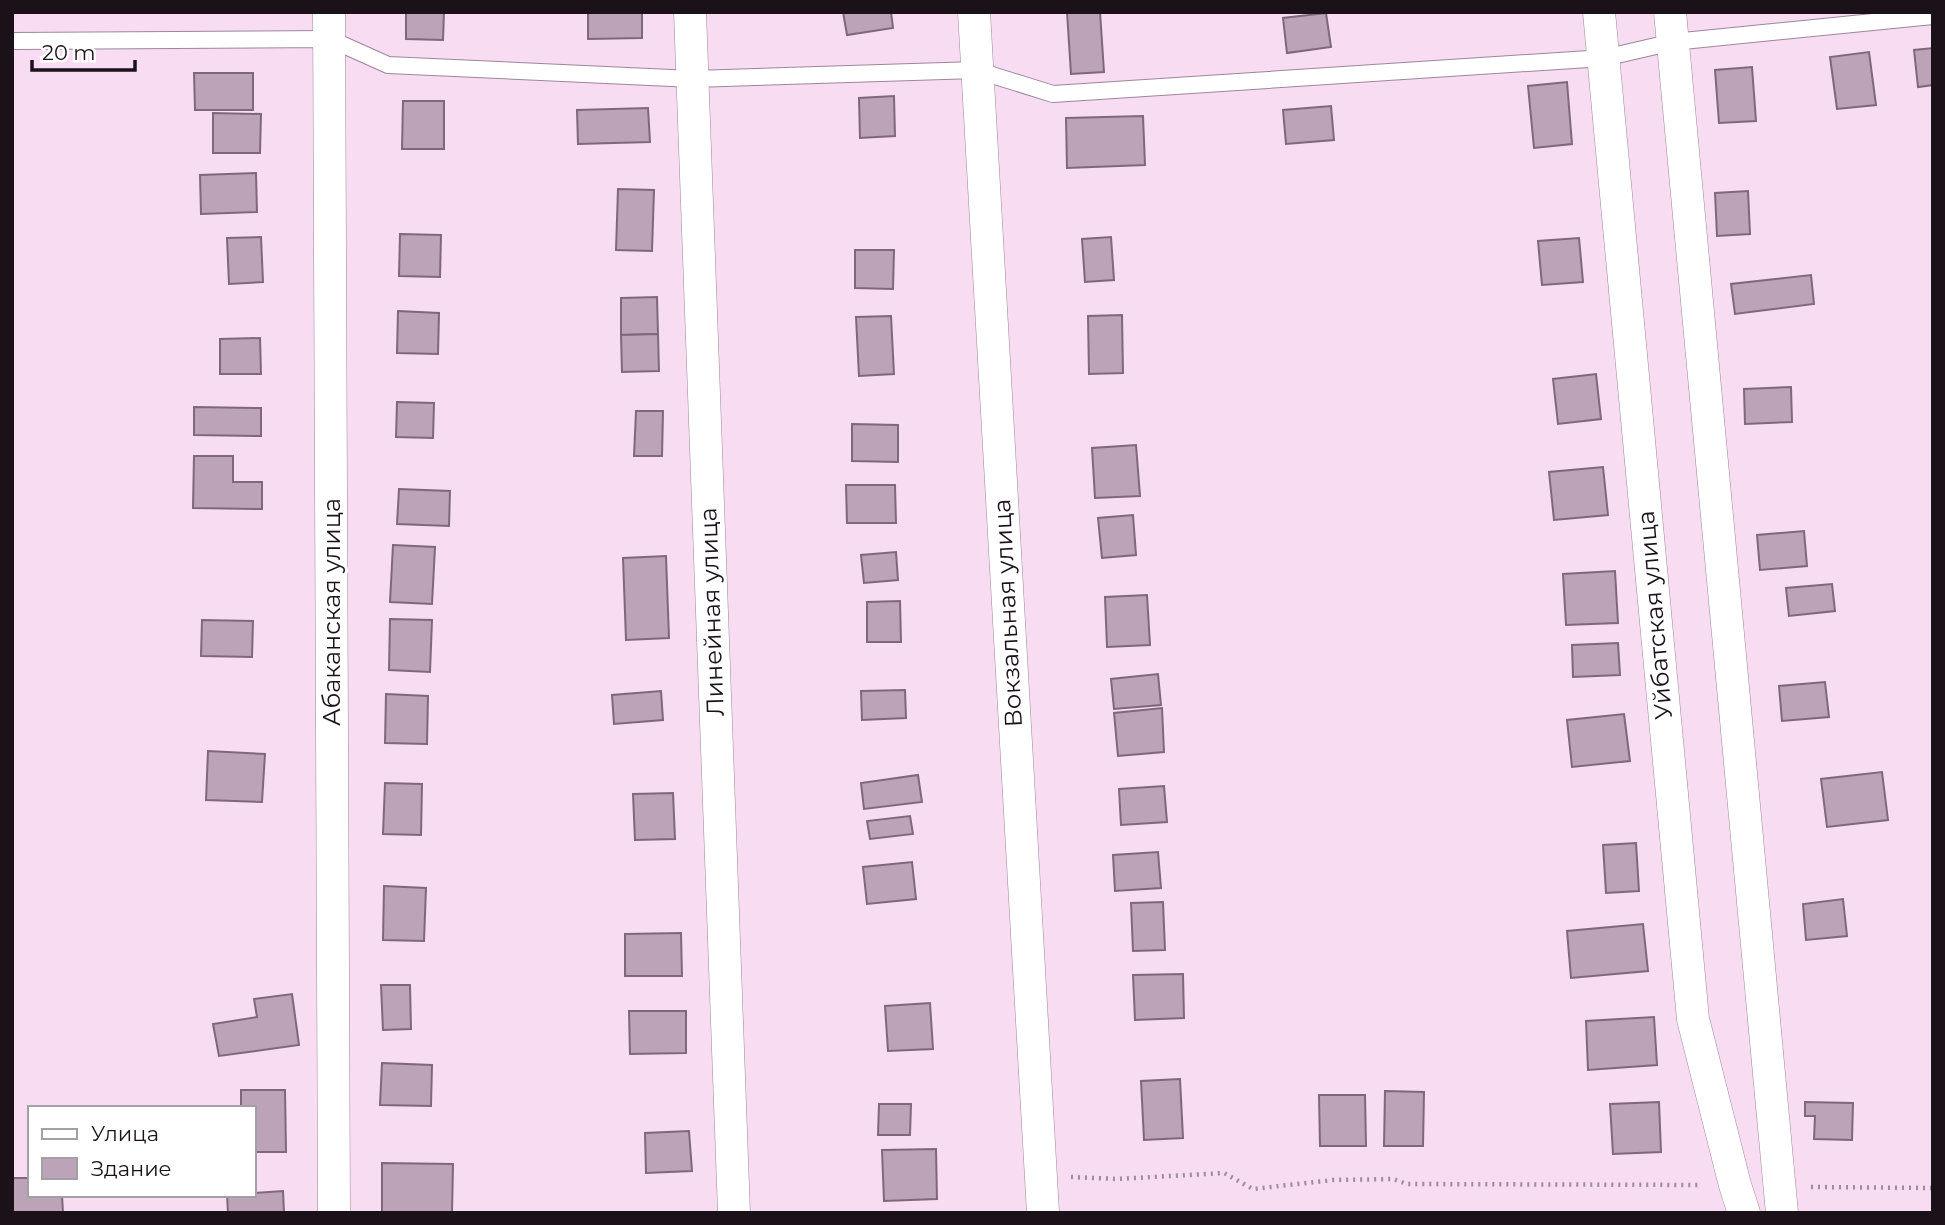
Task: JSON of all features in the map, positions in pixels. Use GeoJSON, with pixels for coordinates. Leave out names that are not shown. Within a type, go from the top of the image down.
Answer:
{"type":"FeatureCollection","features":[{"type":"Feature","properties":{"kind":"street","name":"Линейная улица"},"geometry":{"type":"LineString","coordinates":[[690,12],[734,1213]]}},
{"type":"Feature","properties":{"kind":"street","name":"Вокзальная улица"},"geometry":{"type":"LineString","coordinates":[[974,12],[1044,1213]]}},
{"type":"Feature","properties":{"kind":"street","name":"Уйбатская улица"},"geometry":{"type":"LineString","coordinates":[[1599,12],[1693,1019],[1740,1199]]}},
{"type":"Feature","properties":{"kind":"street","name":"Абаканская улица"},"geometry":{"type":"LineString","coordinates":[[330,26],[334,1213]]}},
{"type":"Feature","properties":{"kind":"street"},"geometry":{"type":"LineString","coordinates":[[1671,27],[1781,1200]]}},
{"type":"Feature","properties":{"kind":"lane"},"geometry":{"type":"LineString","coordinates":[[12,41],[330,26],[388,65],[693,79],[976,70],[1053,94],[1604,58],[1671,27],[1933,16]]}},
{"type":"Feature","properties":{"kind":"path"},"geometry":{"type":"LineString","coordinates":[[1042,1176],[1117,1179],[1224,1173],[1253,1189],[1333,1180],[1393,1179],[1407,1184],[1740,1199]]}},
{"type":"Feature","properties":{"kind":"path"},"geometry":{"type":"LineString","coordinates":[[1781,1200],[1933,1188]]}},
{"type":"Feature","properties":{"kind":"building"},"geometry":{"type":"Polygon","coordinates":[[[406,12],[444,12],[443,40],[406,39],[406,12]]]}},
{"type":"Feature","properties":{"kind":"building"},"geometry":{"type":"Polygon","coordinates":[[[588,12],[642,12],[642,38],[588,39],[588,12]]]}},
{"type":"Feature","properties":{"kind":"building"},"geometry":{"type":"Polygon","coordinates":[[[843,12],[891,12],[893,28],[847,35],[843,12]]]}},
{"type":"Feature","properties":{"kind":"building"},"geometry":{"type":"Polygon","coordinates":[[[1067,12],[1100,12],[1104,72],[1071,74],[1067,12]]]}},
{"type":"Feature","properties":{"kind":"building"},"geometry":{"type":"Polygon","coordinates":[[[1326,13],[1331,47],[1287,53],[1283,18],[1326,13]]]}},
{"type":"Feature","properties":{"kind":"building"},"geometry":{"type":"Polygon","coordinates":[[[1933,48],[1933,85],[1918,87],[1914,50],[1933,48]]]}},
{"type":"Feature","properties":{"kind":"building"},"geometry":{"type":"Polygon","coordinates":[[[1869,52],[1876,105],[1837,109],[1830,57],[1869,52]]]}},
{"type":"Feature","properties":{"kind":"building"},"geometry":{"type":"Polygon","coordinates":[[[1752,67],[1756,121],[1719,123],[1715,70],[1752,67]]]}},
{"type":"Feature","properties":{"kind":"building"},"geometry":{"type":"Polygon","coordinates":[[[194,73],[253,73],[253,110],[195,110],[194,73]]]}},
{"type":"Feature","properties":{"kind":"building"},"geometry":{"type":"Polygon","coordinates":[[[1567,82],[1572,144],[1534,148],[1528,86],[1567,82]]]}},
{"type":"Feature","properties":{"kind":"building"},"geometry":{"type":"Polygon","coordinates":[[[894,96],[895,136],[860,138],[859,98],[894,96]]]}},
{"type":"Feature","properties":{"kind":"building"},"geometry":{"type":"Polygon","coordinates":[[[403,101],[444,101],[444,149],[402,149],[403,101]]]}},
{"type":"Feature","properties":{"kind":"building"},"geometry":{"type":"Polygon","coordinates":[[[1331,106],[1334,140],[1286,144],[1283,110],[1331,106]]]}},
{"type":"Feature","properties":{"kind":"building"},"geometry":{"type":"Polygon","coordinates":[[[648,108],[650,142],[578,144],[577,110],[648,108]]]}},
{"type":"Feature","properties":{"kind":"building"},"geometry":{"type":"Polygon","coordinates":[[[213,113],[261,114],[260,153],[213,153],[213,113]]]}},
{"type":"Feature","properties":{"kind":"building"},"geometry":{"type":"Polygon","coordinates":[[[1143,116],[1145,165],[1067,168],[1066,118],[1143,116]]]}},
{"type":"Feature","properties":{"kind":"building"},"geometry":{"type":"Polygon","coordinates":[[[256,173],[257,212],[201,214],[200,175],[256,173]]]}},
{"type":"Feature","properties":{"kind":"building"},"geometry":{"type":"Polygon","coordinates":[[[618,189],[654,190],[652,251],[616,250],[618,189]]]}},
{"type":"Feature","properties":{"kind":"building"},"geometry":{"type":"Polygon","coordinates":[[[1748,191],[1750,234],[1717,236],[1715,193],[1748,191]]]}},
{"type":"Feature","properties":{"kind":"building"},"geometry":{"type":"Polygon","coordinates":[[[400,234],[441,235],[440,277],[399,276],[400,234]]]}},
{"type":"Feature","properties":{"kind":"building"},"geometry":{"type":"Polygon","coordinates":[[[261,237],[263,282],[229,284],[227,238],[261,237]]]}},
{"type":"Feature","properties":{"kind":"building"},"geometry":{"type":"Polygon","coordinates":[[[1111,237],[1114,280],[1085,282],[1082,239],[1111,237]]]}},
{"type":"Feature","properties":{"kind":"building"},"geometry":{"type":"Polygon","coordinates":[[[1579,238],[1583,282],[1542,285],[1538,241],[1579,238]]]}},
{"type":"Feature","properties":{"kind":"building"},"geometry":{"type":"Polygon","coordinates":[[[855,250],[894,250],[893,289],[855,288],[855,250]]]}},
{"type":"Feature","properties":{"kind":"building"},"geometry":{"type":"Polygon","coordinates":[[[1811,275],[1814,304],[1735,314],[1731,284],[1811,275]]]}},
{"type":"Feature","properties":{"kind":"building"},"geometry":{"type":"Polygon","coordinates":[[[657,297],[658,334],[621,335],[621,298],[657,297]]]}},
{"type":"Feature","properties":{"kind":"building"},"geometry":{"type":"Polygon","coordinates":[[[398,311],[439,313],[438,354],[397,353],[398,311]]]}},
{"type":"Feature","properties":{"kind":"building"},"geometry":{"type":"Polygon","coordinates":[[[1122,315],[1123,373],[1089,374],[1088,316],[1122,315]]]}},
{"type":"Feature","properties":{"kind":"building"},"geometry":{"type":"Polygon","coordinates":[[[891,316],[894,374],[859,376],[856,317],[891,316]]]}},
{"type":"Feature","properties":{"kind":"building"},"geometry":{"type":"Polygon","coordinates":[[[658,334],[659,371],[622,372],[621,335],[658,334]]]}},
{"type":"Feature","properties":{"kind":"building"},"geometry":{"type":"Polygon","coordinates":[[[260,338],[261,374],[220,374],[220,339],[260,338]]]}},
{"type":"Feature","properties":{"kind":"building"},"geometry":{"type":"Polygon","coordinates":[[[1596,374],[1601,419],[1558,424],[1553,379],[1596,374]]]}},
{"type":"Feature","properties":{"kind":"building"},"geometry":{"type":"Polygon","coordinates":[[[1791,387],[1792,422],[1745,424],[1744,389],[1791,387]]]}},
{"type":"Feature","properties":{"kind":"building"},"geometry":{"type":"Polygon","coordinates":[[[397,402],[434,403],[433,438],[396,437],[397,402]]]}},
{"type":"Feature","properties":{"kind":"building"},"geometry":{"type":"Polygon","coordinates":[[[194,407],[261,408],[261,436],[194,435],[194,407]]]}},
{"type":"Feature","properties":{"kind":"building"},"geometry":{"type":"Polygon","coordinates":[[[636,411],[663,411],[662,456],[634,456],[636,411]]]}},
{"type":"Feature","properties":{"kind":"building"},"geometry":{"type":"Polygon","coordinates":[[[852,424],[898,425],[898,462],[852,461],[852,424]]]}},
{"type":"Feature","properties":{"kind":"building"},"geometry":{"type":"Polygon","coordinates":[[[1136,445],[1140,496],[1095,498],[1092,448],[1136,445]]]}},
{"type":"Feature","properties":{"kind":"building"},"geometry":{"type":"Polygon","coordinates":[[[194,456],[233,456],[233,482],[262,482],[262,509],[193,508],[194,456]]]}},
{"type":"Feature","properties":{"kind":"building"},"geometry":{"type":"Polygon","coordinates":[[[1603,467],[1608,515],[1554,520],[1549,472],[1603,467]]]}},
{"type":"Feature","properties":{"kind":"building"},"geometry":{"type":"Polygon","coordinates":[[[846,485],[895,485],[896,523],[847,523],[846,485]]]}},
{"type":"Feature","properties":{"kind":"building"},"geometry":{"type":"Polygon","coordinates":[[[399,489],[450,491],[449,526],[397,524],[399,489]]]}},
{"type":"Feature","properties":{"kind":"building"},"geometry":{"type":"Polygon","coordinates":[[[1133,515],[1136,555],[1102,558],[1098,518],[1133,515]]]}},
{"type":"Feature","properties":{"kind":"building"},"geometry":{"type":"Polygon","coordinates":[[[1804,531],[1807,566],[1760,570],[1757,535],[1804,531]]]}},
{"type":"Feature","properties":{"kind":"building"},"geometry":{"type":"Polygon","coordinates":[[[393,545],[435,547],[432,604],[390,602],[393,545]]]}},
{"type":"Feature","properties":{"kind":"building"},"geometry":{"type":"Polygon","coordinates":[[[896,552],[898,580],[864,583],[861,555],[896,552]]]}},
{"type":"Feature","properties":{"kind":"building"},"geometry":{"type":"Polygon","coordinates":[[[666,556],[669,638],[626,640],[623,558],[666,556]]]}},
{"type":"Feature","properties":{"kind":"building"},"geometry":{"type":"Polygon","coordinates":[[[1615,571],[1618,623],[1566,625],[1563,574],[1615,571]]]}},
{"type":"Feature","properties":{"kind":"building"},"geometry":{"type":"Polygon","coordinates":[[[1832,584],[1835,611],[1789,616],[1786,588],[1832,584]]]}},
{"type":"Feature","properties":{"kind":"building"},"geometry":{"type":"Polygon","coordinates":[[[1147,595],[1150,645],[1107,647],[1105,597],[1147,595]]]}},
{"type":"Feature","properties":{"kind":"building"},"geometry":{"type":"Polygon","coordinates":[[[900,601],[901,642],[867,642],[867,602],[900,601]]]}},
{"type":"Feature","properties":{"kind":"building"},"geometry":{"type":"Polygon","coordinates":[[[390,619],[432,620],[430,672],[389,670],[390,619]]]}},
{"type":"Feature","properties":{"kind":"building"},"geometry":{"type":"Polygon","coordinates":[[[202,620],[253,621],[252,657],[201,656],[202,620]]]}},
{"type":"Feature","properties":{"kind":"building"},"geometry":{"type":"Polygon","coordinates":[[[1618,643],[1620,675],[1573,677],[1572,645],[1618,643]]]}},
{"type":"Feature","properties":{"kind":"building"},"geometry":{"type":"Polygon","coordinates":[[[1158,674],[1161,705],[1114,709],[1111,679],[1158,674]]]}},
{"type":"Feature","properties":{"kind":"building"},"geometry":{"type":"Polygon","coordinates":[[[1825,682],[1829,717],[1782,721],[1779,686],[1825,682]]]}},
{"type":"Feature","properties":{"kind":"building"},"geometry":{"type":"Polygon","coordinates":[[[905,690],[906,718],[862,720],[861,691],[905,690]]]}},
{"type":"Feature","properties":{"kind":"building"},"geometry":{"type":"Polygon","coordinates":[[[661,691],[663,720],[614,724],[612,695],[661,691]]]}},
{"type":"Feature","properties":{"kind":"building"},"geometry":{"type":"Polygon","coordinates":[[[386,694],[428,696],[427,744],[385,743],[386,694]]]}},
{"type":"Feature","properties":{"kind":"building"},"geometry":{"type":"Polygon","coordinates":[[[1162,708],[1164,752],[1118,756],[1114,713],[1162,708]]]}},
{"type":"Feature","properties":{"kind":"building"},"geometry":{"type":"Polygon","coordinates":[[[1624,714],[1630,761],[1572,767],[1567,720],[1624,714]]]}},
{"type":"Feature","properties":{"kind":"building"},"geometry":{"type":"Polygon","coordinates":[[[208,751],[265,754],[262,802],[206,800],[208,751]]]}},
{"type":"Feature","properties":{"kind":"building"},"geometry":{"type":"Polygon","coordinates":[[[1882,772],[1888,820],[1827,827],[1821,779],[1882,772]]]}},
{"type":"Feature","properties":{"kind":"building"},"geometry":{"type":"Polygon","coordinates":[[[918,775],[922,802],[864,809],[861,783],[918,775]]]}},
{"type":"Feature","properties":{"kind":"building"},"geometry":{"type":"Polygon","coordinates":[[[385,783],[422,784],[421,835],[383,834],[385,783]]]}},
{"type":"Feature","properties":{"kind":"building"},"geometry":{"type":"Polygon","coordinates":[[[1164,786],[1167,822],[1121,825],[1119,789],[1164,786]]]}},
{"type":"Feature","properties":{"kind":"building"},"geometry":{"type":"Polygon","coordinates":[[[673,793],[675,839],[635,840],[633,794],[673,793]]]}},
{"type":"Feature","properties":{"kind":"building"},"geometry":{"type":"Polygon","coordinates":[[[910,816],[913,834],[870,839],[867,821],[910,816]]]}},
{"type":"Feature","properties":{"kind":"building"},"geometry":{"type":"Polygon","coordinates":[[[1636,843],[1639,891],[1606,893],[1603,845],[1636,843]]]}},
{"type":"Feature","properties":{"kind":"building"},"geometry":{"type":"Polygon","coordinates":[[[1158,852],[1161,888],[1115,891],[1113,855],[1158,852]]]}},
{"type":"Feature","properties":{"kind":"building"},"geometry":{"type":"Polygon","coordinates":[[[912,862],[916,899],[867,904],[863,867],[912,862]]]}},
{"type":"Feature","properties":{"kind":"building"},"geometry":{"type":"Polygon","coordinates":[[[384,886],[426,888],[424,941],[383,940],[384,886]]]}},
{"type":"Feature","properties":{"kind":"building"},"geometry":{"type":"Polygon","coordinates":[[[1843,899],[1847,936],[1806,940],[1803,904],[1843,899]]]}},
{"type":"Feature","properties":{"kind":"building"},"geometry":{"type":"Polygon","coordinates":[[[1163,902],[1165,950],[1133,951],[1131,903],[1163,902]]]}},
{"type":"Feature","properties":{"kind":"building"},"geometry":{"type":"Polygon","coordinates":[[[1643,924],[1648,971],[1571,978],[1567,931],[1643,924]]]}},
{"type":"Feature","properties":{"kind":"building"},"geometry":{"type":"Polygon","coordinates":[[[681,933],[682,976],[625,976],[625,934],[681,933]]]}},
{"type":"Feature","properties":{"kind":"building"},"geometry":{"type":"Polygon","coordinates":[[[1183,974],[1184,1018],[1135,1020],[1133,975],[1183,974]]]}},
{"type":"Feature","properties":{"kind":"building"},"geometry":{"type":"Polygon","coordinates":[[[381,985],[410,985],[411,1029],[383,1030],[381,985]]]}},
{"type":"Feature","properties":{"kind":"building"},"geometry":{"type":"Polygon","coordinates":[[[292,994],[299,1045],[219,1056],[213,1024],[257,1017],[254,999],[292,994]]]}},
{"type":"Feature","properties":{"kind":"building"},"geometry":{"type":"Polygon","coordinates":[[[930,1003],[933,1049],[888,1051],[885,1006],[930,1003]]]}},
{"type":"Feature","properties":{"kind":"building"},"geometry":{"type":"Polygon","coordinates":[[[629,1011],[686,1011],[686,1053],[630,1054],[629,1011]]]}},
{"type":"Feature","properties":{"kind":"building"},"geometry":{"type":"Polygon","coordinates":[[[1654,1017],[1657,1065],[1588,1070],[1586,1021],[1654,1017]]]}},
{"type":"Feature","properties":{"kind":"building"},"geometry":{"type":"Polygon","coordinates":[[[382,1063],[432,1065],[431,1106],[380,1105],[382,1063]]]}},
{"type":"Feature","properties":{"kind":"building"},"geometry":{"type":"Polygon","coordinates":[[[1180,1079],[1183,1138],[1144,1140],[1141,1081],[1180,1079]]]}},
{"type":"Feature","properties":{"kind":"building"},"geometry":{"type":"Polygon","coordinates":[[[241,1090],[285,1090],[286,1152],[256,1152],[256,1106],[241,1106],[241,1090]]]}},
{"type":"Feature","properties":{"kind":"building"},"geometry":{"type":"Polygon","coordinates":[[[1385,1091],[1424,1092],[1423,1146],[1384,1146],[1385,1091]]]}},
{"type":"Feature","properties":{"kind":"building"},"geometry":{"type":"Polygon","coordinates":[[[1319,1095],[1365,1095],[1366,1146],[1320,1146],[1319,1095]]]}},
{"type":"Feature","properties":{"kind":"building"},"geometry":{"type":"Polygon","coordinates":[[[1659,1102],[1661,1152],[1613,1154],[1610,1104],[1659,1102]]]}},
{"type":"Feature","properties":{"kind":"building"},"geometry":{"type":"Polygon","coordinates":[[[1805,1102],[1853,1103],[1852,1140],[1814,1139],[1815,1116],[1805,1116],[1805,1102]]]}},
{"type":"Feature","properties":{"kind":"building"},"geometry":{"type":"Polygon","coordinates":[[[879,1104],[911,1104],[910,1135],[878,1135],[879,1104]]]}},
{"type":"Feature","properties":{"kind":"building"},"geometry":{"type":"Polygon","coordinates":[[[689,1131],[692,1171],[646,1173],[645,1133],[689,1131]]]}},
{"type":"Feature","properties":{"kind":"building"},"geometry":{"type":"Polygon","coordinates":[[[936,1149],[937,1199],[884,1201],[882,1150],[936,1149]]]}},
{"type":"Feature","properties":{"kind":"building"},"geometry":{"type":"Polygon","coordinates":[[[382,1163],[453,1164],[452,1213],[382,1212],[382,1163]]]}},
{"type":"Feature","properties":{"kind":"building"},"geometry":{"type":"Polygon","coordinates":[[[12,1178],[28,1178],[28,1197],[62,1197],[63,1213],[13,1213],[12,1178]]]}},
{"type":"Feature","properties":{"kind":"building"},"geometry":{"type":"Polygon","coordinates":[[[283,1191],[284,1213],[228,1213],[227,1197],[256,1197],[256,1193],[283,1191]]]}}]}
